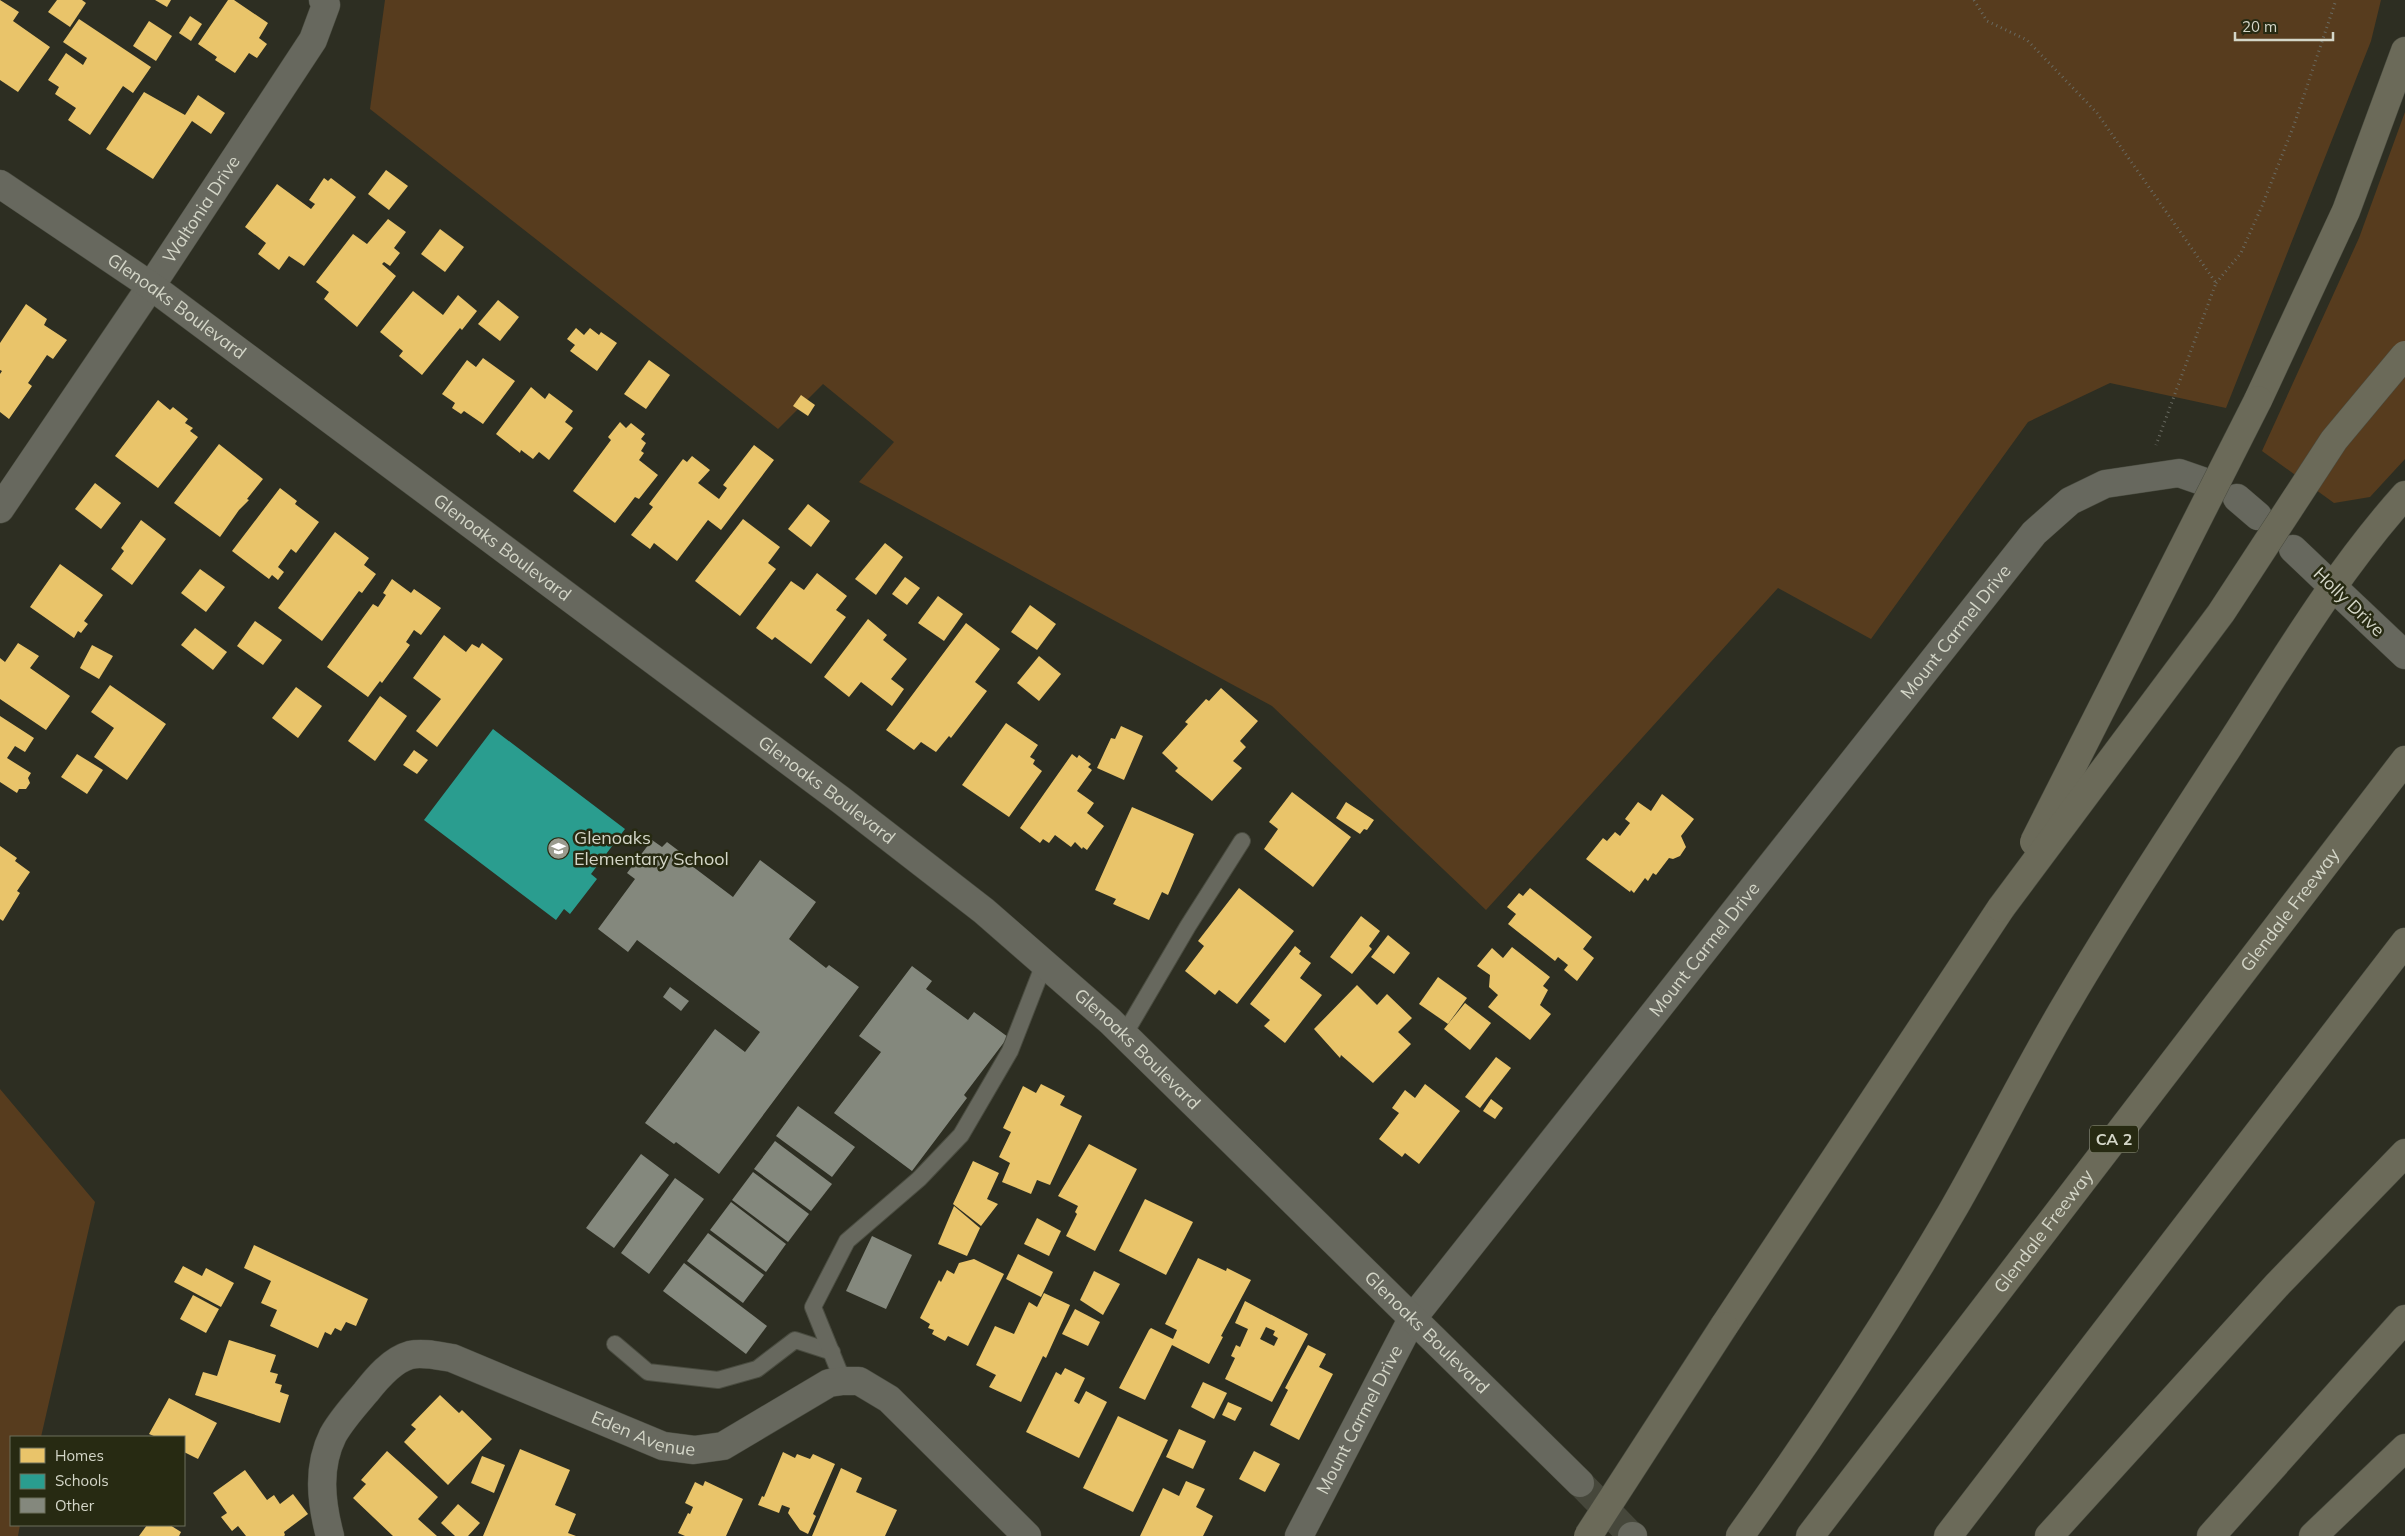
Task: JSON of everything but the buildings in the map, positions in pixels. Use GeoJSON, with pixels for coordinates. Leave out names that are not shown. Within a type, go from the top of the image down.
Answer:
{"type":"FeatureCollection","features":[{"type":"Feature","properties":{"kind":"highway"},"geometry":{"type":"LineString","coordinates":[[2001,908],[2258,400],[2346,211],[2405,51]]}},
{"type":"Feature","properties":{"kind":"highway"},"geometry":{"type":"LineString","coordinates":[[1588,1536],[1724,1326],[2001,908],[2221,613],[2334,440],[2405,355]]}},
{"type":"Feature","properties":{"kind":"highway"},"geometry":{"type":"LineString","coordinates":[[1740,1536],[1783,1478],[1873,1341],[1951,1213],[2066,1003],[2142,879],[2333,586],[2373,531],[2405,495]]}},
{"type":"Feature","properties":{"kind":"highway","name":"Glendale Freeway"},"geometry":{"type":"LineString","coordinates":[[1817,1527],[2405,760]]}},
{"type":"Feature","properties":{"kind":"highway"},"geometry":{"type":"LineString","coordinates":[[1948,1536],[2405,942]]}},
{"type":"Feature","properties":{"kind":"highway"},"geometry":{"type":"LineString","coordinates":[[2049,1536],[2278,1284],[2405,1153]]}},
{"type":"Feature","properties":{"kind":"highway"},"geometry":{"type":"LineString","coordinates":[[2211,1536],[2405,1319]]}},
{"type":"Feature","properties":{"kind":"highway"},"geometry":{"type":"LineString","coordinates":[[2313,1536],[2405,1448]]}},
{"type":"Feature","properties":{"kind":"street","name":"Waltonia Drive"},"geometry":{"type":"LineString","coordinates":[[0,509],[151,286],[313,40],[325,2]]}},
{"type":"Feature","properties":{"kind":"street","name":"Glenoaks Boulevard"},"geometry":{"type":"LineString","coordinates":[[0,184],[151,286],[841,800],[984,911],[1124,1035],[1580,1483]]}},
{"type":"Feature","properties":{"kind":"street","name":"Mount Carmel Drive"},"geometry":{"type":"LineString","coordinates":[[1299,1536],[1412,1319],[2034,533],[2070,501],[2105,484],[2179,473],[2202,481]]}},
{"type":"Feature","properties":{"kind":"street"},"geometry":{"type":"LineString","coordinates":[[2237,498],[2258,516]]}},
{"type":"Feature","properties":{"kind":"street","name":"Holly Drive"},"geometry":{"type":"LineString","coordinates":[[2293,549],[2405,655]]}},
{"type":"Feature","properties":{"kind":"street","name":"Eden Avenue"},"geometry":{"type":"LineString","coordinates":[[330,1536],[321,1499],[323,1468],[333,1435],[376,1379],[394,1364],[410,1355],[452,1358],[664,1446],[684,1449],[723,1446],[829,1383],[844,1381]]}},
{"type":"Feature","properties":{"kind":"street"},"geometry":{"type":"LineString","coordinates":[[844,1381],[859,1382],[889,1399],[1027,1536]]}},
{"type":"Feature","properties":{"kind":"lane"},"geometry":{"type":"LineString","coordinates":[[1124,1035],[1188,926],[1242,841]]}},
{"type":"Feature","properties":{"kind":"lane"},"geometry":{"type":"LineString","coordinates":[[844,1381],[813,1307],[846,1240],[919,1179],[961,1135],[1010,1051],[1044,964]]}},
{"type":"Feature","properties":{"kind":"lane"},"geometry":{"type":"LineString","coordinates":[[615,1344],[648,1372],[718,1380],[757,1369],[796,1340],[832,1352]]}},
{"type":"Feature","properties":{"kind":"path"},"geometry":{"type":"LineString","coordinates":[[1974,0],[1987,21],[2026,40],[2098,113],[2216,283]]}},
{"type":"Feature","properties":{"kind":"path"},"geometry":{"type":"LineString","coordinates":[[2147,477],[2162,427],[2216,283],[2240,253],[2262,206],[2294,125],[2336,0]]}},
{"type":"Feature","properties":{"kind":"shaded area"},"geometry":{"type":"Polygon","coordinates":[[[385,0],[2381,0],[2371,41],[2226,408],[2110,383],[2028,422],[1871,639],[1778,588],[1486,910],[1272,706],[859,482],[894,442],[823,384],[778,429],[370,109],[385,0]]]}},
{"type":"Feature","properties":{"kind":"shaded area"},"geometry":{"type":"Polygon","coordinates":[[[2405,112],[2405,459],[2370,497],[2334,503],[2262,451],[2359,238],[2405,112]]]}},
{"type":"Feature","properties":{"kind":"shaded area"},"geometry":{"type":"Polygon","coordinates":[[[0,1089],[95,1202],[41,1436],[10,1436],[10,1526],[20,1526],[18,1536],[0,1536],[0,1089]]]}},
{"type":"Feature","properties":{"kind":"tunnel"},"geometry":{"type":"LineString","coordinates":[[1580,1483],[1632,1536]]}},
{"type":"Feature","properties":{"kind":"place","name":"Glenoaks Elementary School"},"geometry":{"type":"Point","coordinates":[558,848]}}]}
